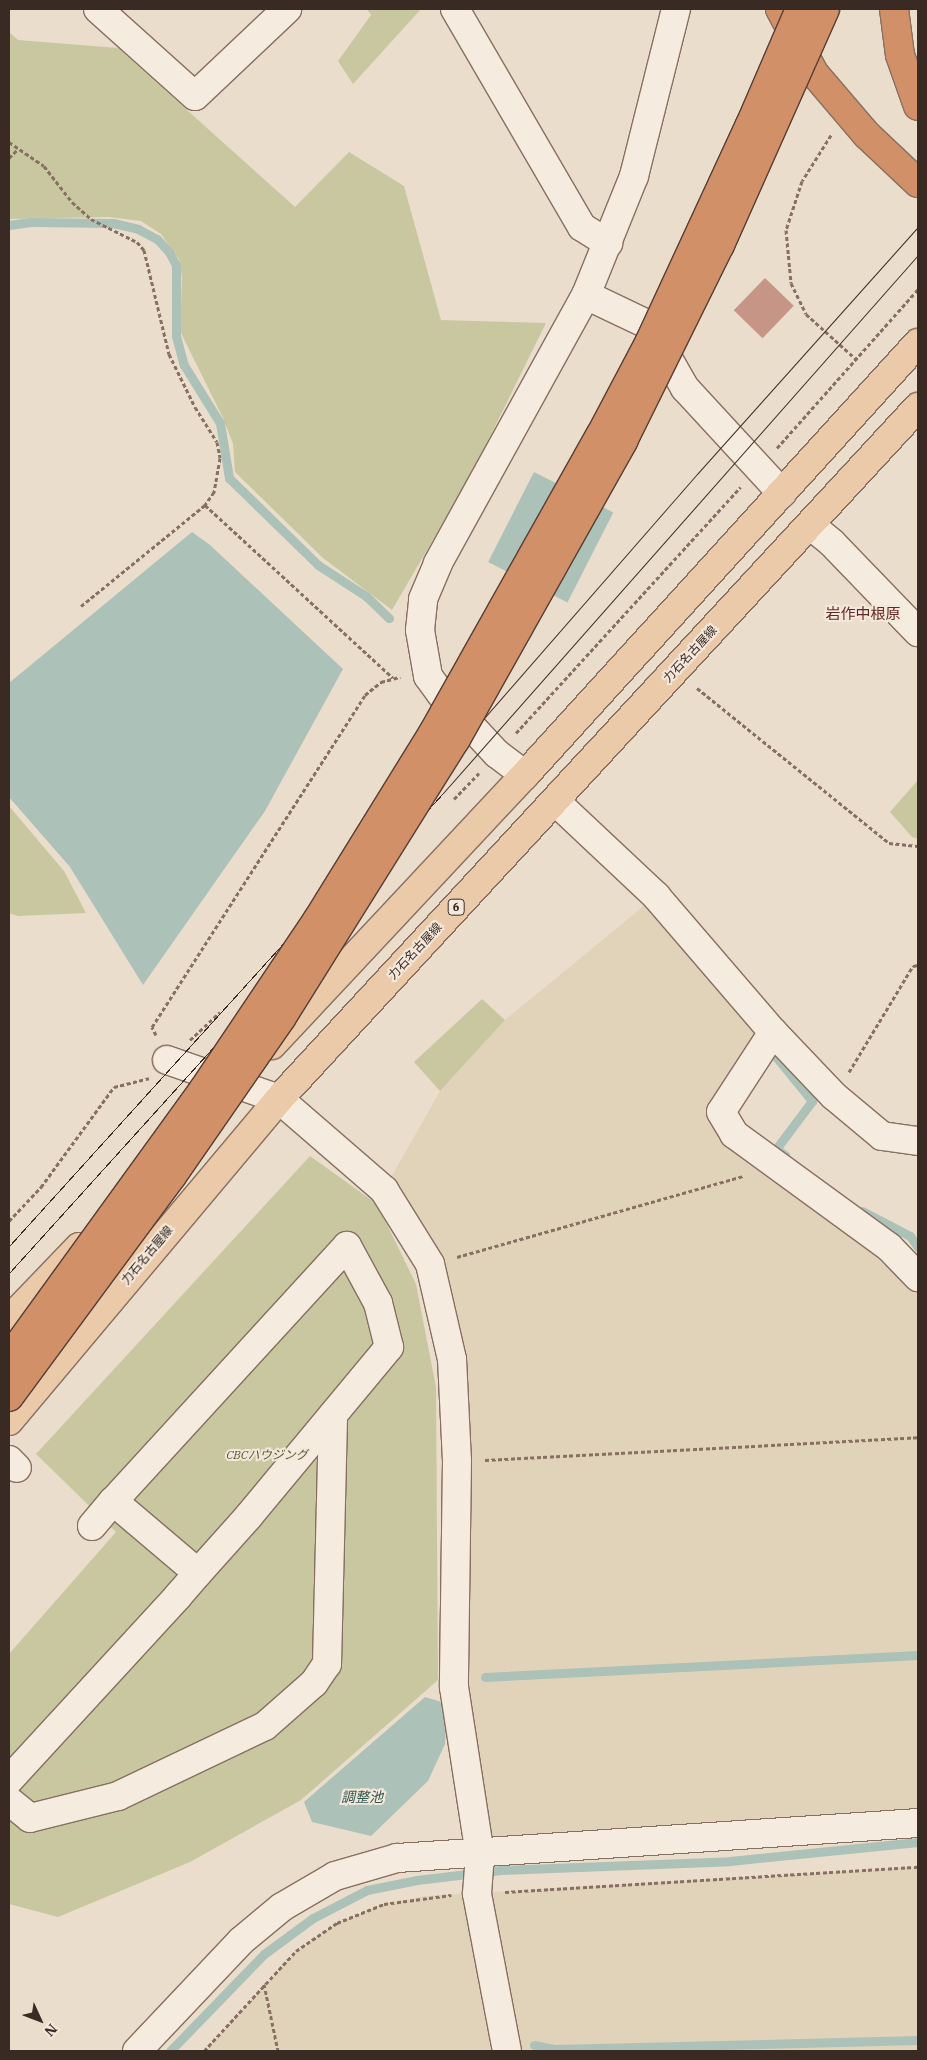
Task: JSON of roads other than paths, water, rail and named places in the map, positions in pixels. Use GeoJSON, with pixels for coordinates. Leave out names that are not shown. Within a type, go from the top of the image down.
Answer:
{"type":"FeatureCollection","features":[{"type":"Feature","properties":{"kind":"highway"},"geometry":{"type":"LineString","coordinates":[[780,9],[814,73],[867,135],[918,183]]}},
{"type":"Feature","properties":{"kind":"highway"},"geometry":{"type":"LineString","coordinates":[[9,1358],[203,1090],[323,911],[434,733],[600,436],[650,341],[750,125],[800,9]]}},
{"type":"Feature","properties":{"kind":"highway"},"geometry":{"type":"LineString","coordinates":[[9,1397],[166,1184],[277,1025],[456,739],[627,432],[720,245],[825,9]]}},
{"type":"Feature","properties":{"kind":"highway"},"geometry":{"type":"LineString","coordinates":[[894,9],[900,55],[918,106]]}},
{"type":"Feature","properties":{"kind":"main road"},"geometry":{"type":"LineString","coordinates":[[9,1320],[235,1084],[525,775],[918,343]]}},
{"type":"Feature","properties":{"kind":"main road","name":"力石名古屋線"},"geometry":{"type":"LineString","coordinates":[[9,1421],[280,1099],[918,407]]}},
{"type":"Feature","properties":{"kind":"street"},"geometry":{"type":"LineString","coordinates":[[98,9],[195,96],[287,9]]}},
{"type":"Feature","properties":{"kind":"street"},"geometry":{"type":"LineString","coordinates":[[455,9],[582,227],[608,243]]}},
{"type":"Feature","properties":{"kind":"street"},"geometry":{"type":"LineString","coordinates":[[525,775],[497,754],[441,694],[428,676],[420,630],[423,599],[438,563],[586,295],[634,176],[676,9]]}},
{"type":"Feature","properties":{"kind":"street"},"geometry":{"type":"LineString","coordinates":[[586,295],[649,325],[685,388],[782,493]]}},
{"type":"Feature","properties":{"kind":"street"},"geometry":{"type":"LineString","coordinates":[[810,525],[832,543],[918,632]]}},
{"type":"Feature","properties":{"kind":"street"},"geometry":{"type":"LineString","coordinates":[[555,801],[656,896],[773,1032],[834,1096],[882,1136],[918,1141]]}},
{"type":"Feature","properties":{"kind":"street"},"geometry":{"type":"LineString","coordinates":[[773,1032],[721,1112],[734,1134],[776,1167],[888,1247],[918,1277]]}},
{"type":"Feature","properties":{"kind":"street"},"geometry":{"type":"LineString","coordinates":[[167,1060],[280,1099],[384,1190],[430,1264],[452,1359],[457,1461],[454,1687],[480,1854],[477,1894],[507,2051]]}},
{"type":"Feature","properties":{"kind":"street"},"geometry":{"type":"LineString","coordinates":[[9,1780],[198,1573],[389,1347],[378,1303],[347,1246],[92,1526]]}},
{"type":"Feature","properties":{"kind":"street"},"geometry":{"type":"LineString","coordinates":[[9,1801],[30,1818],[118,1796],[265,1726],[314,1683],[327,1664],[333,1415]]}},
{"type":"Feature","properties":{"kind":"street"},"geometry":{"type":"LineString","coordinates":[[113,1501],[198,1573]]}},
{"type":"Feature","properties":{"kind":"street"},"geometry":{"type":"LineString","coordinates":[[137,2051],[241,1941],[282,1907],[335,1876],[397,1858],[480,1854],[918,1823]]}},
{"type":"Feature","properties":{"kind":"water"},"geometry":{"type":"Polygon","coordinates":[[[534,472],[613,512],[567,602],[488,562],[534,472]]]}},
{"type":"Feature","properties":{"kind":"water"},"geometry":{"type":"Polygon","coordinates":[[[192,532],[210,545],[343,669],[265,811],[143,985],[70,867],[9,797],[9,683],[192,532]]]}},
{"type":"Feature","properties":{"kind":"water","name":"調整池"},"geometry":{"type":"Polygon","coordinates":[[[425,1697],[448,1704],[445,1744],[428,1781],[371,1836],[312,1822],[304,1802],[425,1697]]]}},
{"type":"Feature","properties":{"kind":"waterway"},"geometry":{"type":"LineString","coordinates":[[9,225],[31,222],[113,223],[138,229],[157,239],[169,252],[176,265],[176,336],[184,365],[220,423],[229,478],[318,565],[366,596],[389,618]]}},
{"type":"Feature","properties":{"kind":"waterway"},"geometry":{"type":"LineString","coordinates":[[768,1047],[812,1101],[776,1149],[785,1155]]}},
{"type":"Feature","properties":{"kind":"waterway"},"geometry":{"type":"LineString","coordinates":[[862,1211],[910,1236],[918,1247]]}},
{"type":"Feature","properties":{"kind":"waterway"},"geometry":{"type":"LineString","coordinates":[[485,1677],[918,1655]]}},
{"type":"Feature","properties":{"kind":"waterway"},"geometry":{"type":"LineString","coordinates":[[170,2051],[264,1954],[313,1918],[367,1890],[417,1880],[500,1870],[730,1861],[918,1842]]}},
{"type":"Feature","properties":{"kind":"waterway"},"geometry":{"type":"LineString","coordinates":[[534,2045],[554,2049],[918,2040]]}},
{"type":"Feature","properties":{"kind":"tram line"},"geometry":{"type":"LineString","coordinates":[[9,1246],[403,811],[697,474],[918,227]]}},
{"type":"Feature","properties":{"kind":"tram line"},"geometry":{"type":"LineString","coordinates":[[9,1273],[443,793],[918,255]]}},
{"type":"Feature","properties":{"kind":"district","name":"岩作中根原"},"geometry":{"type":"Point","coordinates":[863,614]}},
{"type":"Feature","properties":{"kind":"park label","name":"CBCハウジング"},"geometry":{"type":"Point","coordinates":[267,1455]}}]}
